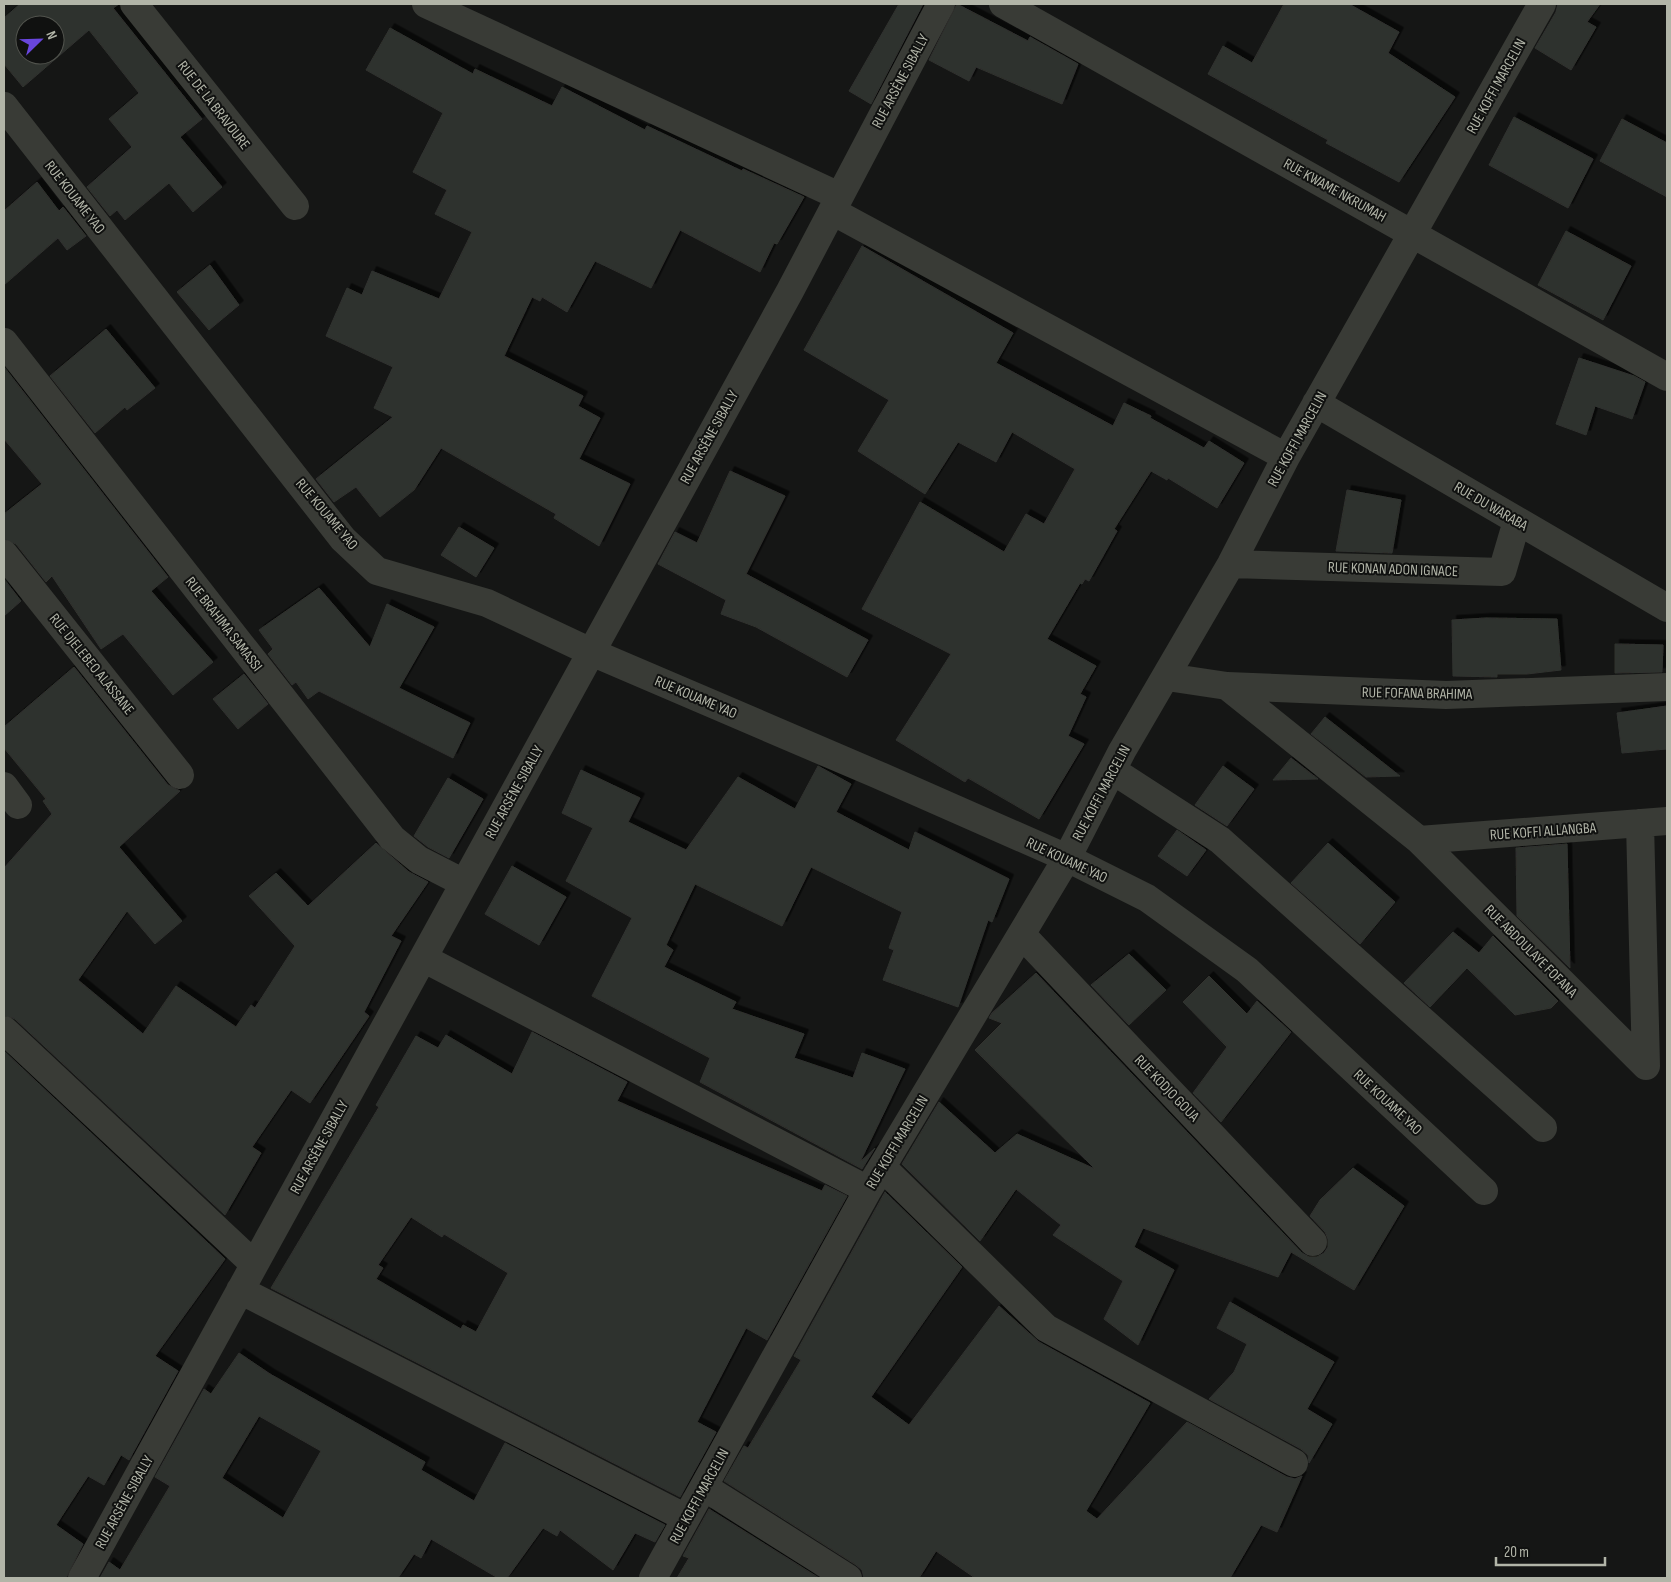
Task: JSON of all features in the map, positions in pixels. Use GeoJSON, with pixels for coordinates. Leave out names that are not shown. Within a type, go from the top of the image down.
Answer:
{"type":"FeatureCollection","features":[{"type":"Feature","properties":{"kind":"street","name":"RUE DE LA BRAVOURE"},"geometry":{"type":"LineString","coordinates":[[134,4],[294,206]]}},
{"type":"Feature","properties":{"kind":"street"},"geometry":{"type":"LineString","coordinates":[[426,4],[836,204],[1286,457]]}},
{"type":"Feature","properties":{"kind":"street","name":"RUE ARSÈNE SIBALLY"},"geometry":{"type":"LineString","coordinates":[[82,1578],[836,204],[941,4]]}},
{"type":"Feature","properties":{"kind":"street","name":"RUE KWAME NKRUMAH"},"geometry":{"type":"LineString","coordinates":[[1003,4],[1667,377]]}},
{"type":"Feature","properties":{"kind":"street","name":"RUE KOFFI MARCELIN"},"geometry":{"type":"LineString","coordinates":[[653,1578],[868,1190],[1022,935],[1066,858],[1112,770],[1231,564],[1316,403],[1542,4]]}},
{"type":"Feature","properties":{"kind":"street","name":"RUE KOUAME YAO"},"geometry":{"type":"LineString","coordinates":[[4,106],[344,539],[378,571],[487,603],[591,652],[1066,858],[1147,898],[1247,970],[1484,1191]]}},
{"type":"Feature","properties":{"kind":"street","name":"RUE BRAHIMA SAMASSI"},"geometry":{"type":"LineString","coordinates":[[4,342],[392,838],[419,860],[464,883]]}},
{"type":"Feature","properties":{"kind":"street","name":"RUE DU WARABA"},"geometry":{"type":"LineString","coordinates":[[1316,403],[1667,608]]}},
{"type":"Feature","properties":{"kind":"street","name":"RUE KONAN ADON IGNACE"},"geometry":{"type":"LineString","coordinates":[[1231,564],[1502,572],[1517,521]]}},
{"type":"Feature","properties":{"kind":"street","name":"RUE DJELEBEO ALASSANE"},"geometry":{"type":"LineString","coordinates":[[4,554],[180,775]]}},
{"type":"Feature","properties":{"kind":"street","name":"RUE FOFANA BRAHIMA"},"geometry":{"type":"LineString","coordinates":[[1167,677],[1227,686],[1446,695],[1667,687]]}},
{"type":"Feature","properties":{"kind":"street","name":"RUE ABDOULAYE FOFANA"},"geometry":{"type":"LineString","coordinates":[[1227,686],[1419,840],[1646,1066],[1640,823]]}},
{"type":"Feature","properties":{"kind":"street"},"geometry":{"type":"LineString","coordinates":[[1112,770],[1220,840],[1544,1128]]}},
{"type":"Feature","properties":{"kind":"street","name":"RUE KOFFI ALLANGBA"},"geometry":{"type":"LineString","coordinates":[[1419,840],[1667,821]]}},
{"type":"Feature","properties":{"kind":"street","name":"RUE KODJO GOUA"},"geometry":{"type":"LineString","coordinates":[[1022,935],[1313,1242]]}},
{"type":"Feature","properties":{"kind":"street"},"geometry":{"type":"LineString","coordinates":[[423,958],[868,1190]]}},
{"type":"Feature","properties":{"kind":"street"},"geometry":{"type":"LineString","coordinates":[[4,1030],[254,1264]]}},
{"type":"Feature","properties":{"kind":"street"},"geometry":{"type":"LineString","coordinates":[[882,1167],[1046,1328],[1294,1463]]}},
{"type":"Feature","properties":{"kind":"street"},"geometry":{"type":"LineString","coordinates":[[240,1290],[686,1518]]}},
{"type":"Feature","properties":{"kind":"street"},"geometry":{"type":"LineString","coordinates":[[704,1487],[848,1578]]}},
{"type":"Feature","properties":{"kind":"building"},"geometry":{"type":"Polygon","coordinates":[[[20,4],[119,4],[113,8],[202,119],[180,137],[222,187],[193,212],[169,183],[125,220],[117,210],[110,216],[87,187],[132,147],[109,119],[139,93],[89,30],[65,51],[65,15],[15,15],[15,65],[48,65],[23,87],[4,64],[4,18],[20,4]]]}},
{"type":"Feature","properties":{"kind":"building"},"geometry":{"type":"Polygon","coordinates":[[[899,4],[923,4],[871,104],[849,91],[899,4]]]}},
{"type":"Feature","properties":{"kind":"building"},"geometry":{"type":"Polygon","coordinates":[[[957,4],[1028,41],[1030,37],[1078,64],[1062,104],[976,67],[969,81],[929,60],[957,4]]]}},
{"type":"Feature","properties":{"kind":"building"},"geometry":{"type":"Polygon","coordinates":[[[1284,4],[1349,4],[1399,32],[1388,53],[1455,97],[1399,182],[1326,143],[1328,140],[1208,74],[1223,46],[1252,63],[1284,4]]]}},
{"type":"Feature","properties":{"kind":"building"},"geometry":{"type":"Polygon","coordinates":[[[1558,4],[1600,4],[1587,22],[1596,27],[1571,70],[1535,48],[1556,12],[1558,4]]]}},
{"type":"Feature","properties":{"kind":"building"},"geometry":{"type":"Polygon","coordinates":[[[390,28],[473,74],[475,69],[552,106],[562,87],[645,130],[647,126],[742,171],[743,169],[804,197],[777,244],[774,243],[760,272],[680,230],[651,288],[595,261],[567,312],[542,297],[540,301],[532,297],[504,356],[583,396],[578,406],[600,418],[579,459],[630,484],[599,546],[554,518],[556,514],[441,448],[414,490],[380,517],[356,487],[334,502],[316,479],[393,417],[374,408],[393,367],[326,336],[347,288],[362,295],[372,271],[439,299],[472,232],[435,214],[447,190],[413,172],[443,113],[366,70],[390,28]]]}},
{"type":"Feature","properties":{"kind":"building"},"geometry":{"type":"Polygon","coordinates":[[[1514,117],[1593,159],[1568,208],[1489,165],[1514,117]]]}},
{"type":"Feature","properties":{"kind":"building"},"geometry":{"type":"Polygon","coordinates":[[[1622,119],[1667,143],[1667,197],[1600,161],[1622,119]]]}},
{"type":"Feature","properties":{"kind":"building"},"geometry":{"type":"Polygon","coordinates":[[[37,182],[59,211],[63,207],[86,236],[67,250],[58,238],[4,285],[4,211],[37,182]]]}},
{"type":"Feature","properties":{"kind":"building"},"geometry":{"type":"Polygon","coordinates":[[[1566,231],[1631,266],[1603,320],[1538,285],[1566,231]]]}},
{"type":"Feature","properties":{"kind":"building"},"geometry":{"type":"Polygon","coordinates":[[[862,246],[1013,333],[996,363],[1113,426],[1124,403],[1151,416],[1150,418],[1204,448],[1209,441],[1244,463],[1217,508],[1168,478],[1167,480],[1151,471],[1114,529],[1117,531],[1089,581],[1085,579],[1082,584],[1080,583],[1047,639],[1096,666],[1080,694],[1086,697],[1068,736],[1084,744],[1039,819],[968,778],[965,782],[896,740],[951,654],[862,609],[920,502],[1004,552],[1026,514],[1044,524],[1075,469],[1012,432],[996,462],[958,442],[925,494],[858,451],[889,400],[804,350],[862,246]]]}},
{"type":"Feature","properties":{"kind":"building"},"geometry":{"type":"Polygon","coordinates":[[[210,265],[239,305],[209,330],[177,292],[210,265]]]}},
{"type":"Feature","properties":{"kind":"building"},"geometry":{"type":"Polygon","coordinates":[[[106,329],[155,388],[127,410],[125,407],[95,433],[50,376],[106,329]]]}},
{"type":"Feature","properties":{"kind":"building"},"geometry":{"type":"Polygon","coordinates":[[[1579,358],[1634,376],[1645,382],[1632,419],[1595,406],[1586,435],[1556,424],[1579,358]]]}},
{"type":"Feature","properties":{"kind":"building"},"geometry":{"type":"Polygon","coordinates":[[[4,367],[168,577],[151,591],[213,662],[173,695],[123,634],[101,649],[52,576],[46,582],[16,544],[4,539],[4,514],[42,484],[4,439],[4,367]]]}},
{"type":"Feature","properties":{"kind":"building"},"geometry":{"type":"Polygon","coordinates":[[[730,471],[785,496],[746,574],[868,640],[847,677],[756,627],[721,614],[726,600],[658,564],[675,532],[697,543],[730,471]]]}},
{"type":"Feature","properties":{"kind":"building"},"geometry":{"type":"Polygon","coordinates":[[[1347,490],[1401,500],[1392,553],[1336,551],[1347,490]]]}},
{"type":"Feature","properties":{"kind":"building"},"geometry":{"type":"Polygon","coordinates":[[[459,527],[494,548],[476,577],[441,555],[459,527]]]}},
{"type":"Feature","properties":{"kind":"building"},"geometry":{"type":"Polygon","coordinates":[[[4,579],[21,601],[4,616],[4,579]]]}},
{"type":"Feature","properties":{"kind":"building"},"geometry":{"type":"Polygon","coordinates":[[[319,588],[370,647],[387,604],[434,627],[399,688],[470,723],[453,758],[319,691],[308,699],[296,682],[292,685],[268,654],[273,649],[259,630],[319,588]]]}},
{"type":"Feature","properties":{"kind":"building"},"geometry":{"type":"Polygon","coordinates":[[[1486,618],[1557,619],[1561,670],[1527,674],[1497,674],[1497,677],[1453,676],[1452,620],[1486,618]]]}},
{"type":"Feature","properties":{"kind":"building"},"geometry":{"type":"Polygon","coordinates":[[[1615,644],[1663,645],[1662,672],[1615,673],[1615,644]]]}},
{"type":"Feature","properties":{"kind":"building"},"geometry":{"type":"Polygon","coordinates":[[[74,667],[168,785],[180,791],[119,847],[182,921],[155,944],[127,911],[78,980],[143,1034],[176,986],[236,1027],[251,1005],[255,1008],[295,946],[249,896],[276,873],[308,906],[376,843],[409,872],[428,882],[391,936],[401,941],[364,1012],[369,1016],[310,1103],[291,1090],[252,1147],[261,1153],[225,1215],[15,1019],[4,1015],[4,868],[52,814],[43,801],[46,799],[4,748],[4,727],[74,667]]]}},
{"type":"Feature","properties":{"kind":"building"},"geometry":{"type":"Polygon","coordinates":[[[244,674],[268,704],[238,729],[213,699],[244,674]]]}},
{"type":"Feature","properties":{"kind":"building"},"geometry":{"type":"Polygon","coordinates":[[[1667,706],[1667,749],[1622,753],[1617,713],[1667,706]]]}},
{"type":"Feature","properties":{"kind":"building"},"geometry":{"type":"Polygon","coordinates":[[[1325,717],[1400,776],[1366,777],[1311,734],[1325,717]]]}},
{"type":"Feature","properties":{"kind":"building"},"geometry":{"type":"Polygon","coordinates":[[[1291,758],[1318,779],[1273,780],[1291,758]]]}},
{"type":"Feature","properties":{"kind":"building"},"geometry":{"type":"Polygon","coordinates":[[[818,766],[851,784],[836,812],[909,850],[915,832],[1009,879],[992,922],[988,920],[958,1007],[883,980],[894,950],[889,948],[902,912],[811,867],[782,926],[695,884],[666,945],[673,950],[664,967],[736,1002],[732,1009],[804,1034],[794,1058],[853,1078],[862,1053],[905,1069],[860,1162],[875,1148],[862,1169],[700,1082],[710,1058],[592,996],[632,918],[566,881],[593,828],[562,813],[581,770],[640,798],[628,822],[686,850],[738,777],[795,809],[818,766]]]}},
{"type":"Feature","properties":{"kind":"building"},"geometry":{"type":"Polygon","coordinates":[[[1223,766],[1254,789],[1227,826],[1195,805],[1223,766]]]}},
{"type":"Feature","properties":{"kind":"building"},"geometry":{"type":"Polygon","coordinates":[[[448,778],[483,799],[449,858],[428,847],[414,836],[448,778]]]}},
{"type":"Feature","properties":{"kind":"building"},"geometry":{"type":"Polygon","coordinates":[[[1177,830],[1206,850],[1187,876],[1158,856],[1177,830]]]}},
{"type":"Feature","properties":{"kind":"building"},"geometry":{"type":"Polygon","coordinates":[[[1328,843],[1395,902],[1360,944],[1291,883],[1328,843]]]}},
{"type":"Feature","properties":{"kind":"building"},"geometry":{"type":"Polygon","coordinates":[[[1567,844],[1570,968],[1517,916],[1516,848],[1567,844]]]}},
{"type":"Feature","properties":{"kind":"building"},"geometry":{"type":"Polygon","coordinates":[[[512,866],[566,897],[539,945],[485,914],[512,866]]]}},
{"type":"Feature","properties":{"kind":"building"},"geometry":{"type":"Polygon","coordinates":[[[1453,932],[1479,953],[1493,936],[1558,1001],[1551,1008],[1515,1015],[1467,968],[1430,1007],[1404,983],[1453,932]]]}},
{"type":"Feature","properties":{"kind":"building"},"geometry":{"type":"Polygon","coordinates":[[[1129,954],[1166,990],[1129,1025],[1091,985],[1129,954]]]}},
{"type":"Feature","properties":{"kind":"building"},"geometry":{"type":"Polygon","coordinates":[[[1036,973],[1302,1253],[1309,1257],[1317,1257],[1324,1253],[1328,1247],[1328,1239],[1325,1232],[1310,1216],[1320,1200],[1353,1168],[1404,1206],[1354,1290],[1291,1252],[1278,1277],[1143,1228],[1134,1247],[1174,1270],[1138,1345],[1104,1319],[1123,1281],[1053,1235],[1061,1225],[1016,1189],[980,1241],[902,1164],[939,1102],[995,1153],[1017,1134],[1095,1169],[975,1050],[1002,1023],[989,1018],[992,1013],[1036,973]]]}},
{"type":"Feature","properties":{"kind":"building"},"geometry":{"type":"Polygon","coordinates":[[[1209,976],[1247,1014],[1257,1001],[1291,1032],[1221,1122],[1193,1093],[1227,1047],[1183,1002],[1209,976]]]}},
{"type":"Feature","properties":{"kind":"building"},"geometry":{"type":"Polygon","coordinates":[[[532,1032],[627,1082],[617,1101],[822,1191],[825,1185],[847,1196],[767,1340],[746,1328],[697,1422],[716,1432],[680,1497],[271,1288],[379,1107],[376,1105],[416,1036],[438,1048],[446,1035],[512,1074],[532,1032]],[[411,1217],[378,1265],[383,1268],[376,1279],[461,1329],[463,1325],[476,1332],[508,1273],[444,1234],[442,1237],[411,1217]]]}},
{"type":"Feature","properties":{"kind":"building"},"geometry":{"type":"Polygon","coordinates":[[[4,1051],[225,1259],[155,1356],[178,1371],[129,1460],[121,1455],[104,1485],[88,1476],[56,1525],[83,1544],[66,1578],[4,1578],[4,1051]]]}},
{"type":"Feature","properties":{"kind":"building"},"geometry":{"type":"Polygon","coordinates":[[[885,1192],[962,1267],[871,1397],[909,1425],[999,1306],[1039,1342],[1150,1403],[1086,1511],[1097,1519],[1187,1422],[1287,1477],[1295,1479],[1302,1476],[1277,1532],[1261,1525],[1230,1578],[975,1578],[936,1551],[919,1578],[864,1578],[862,1570],[856,1565],[724,1481],[744,1446],[748,1448],[801,1360],[794,1356],[885,1192]]]}},
{"type":"Feature","properties":{"kind":"building"},"geometry":{"type":"Polygon","coordinates":[[[1230,1302],[1334,1362],[1307,1409],[1332,1424],[1309,1463],[1308,1455],[1301,1449],[1209,1399],[1234,1372],[1247,1344],[1217,1328],[1230,1302]]]}},
{"type":"Feature","properties":{"kind":"building"},"geometry":{"type":"Polygon","coordinates":[[[239,1353],[270,1374],[425,1462],[421,1470],[474,1501],[505,1443],[665,1525],[655,1542],[635,1533],[613,1570],[560,1530],[557,1536],[543,1528],[507,1578],[498,1578],[431,1539],[421,1558],[414,1554],[398,1578],[100,1578],[109,1562],[120,1570],[170,1486],[155,1477],[204,1389],[211,1394],[239,1353]],[[259,1416],[222,1478],[283,1518],[321,1451],[259,1416]]]}},
{"type":"Feature","properties":{"kind":"building"},"geometry":{"type":"Polygon","coordinates":[[[709,1509],[819,1578],[677,1578],[689,1558],[683,1556],[709,1509]]]}}]}
